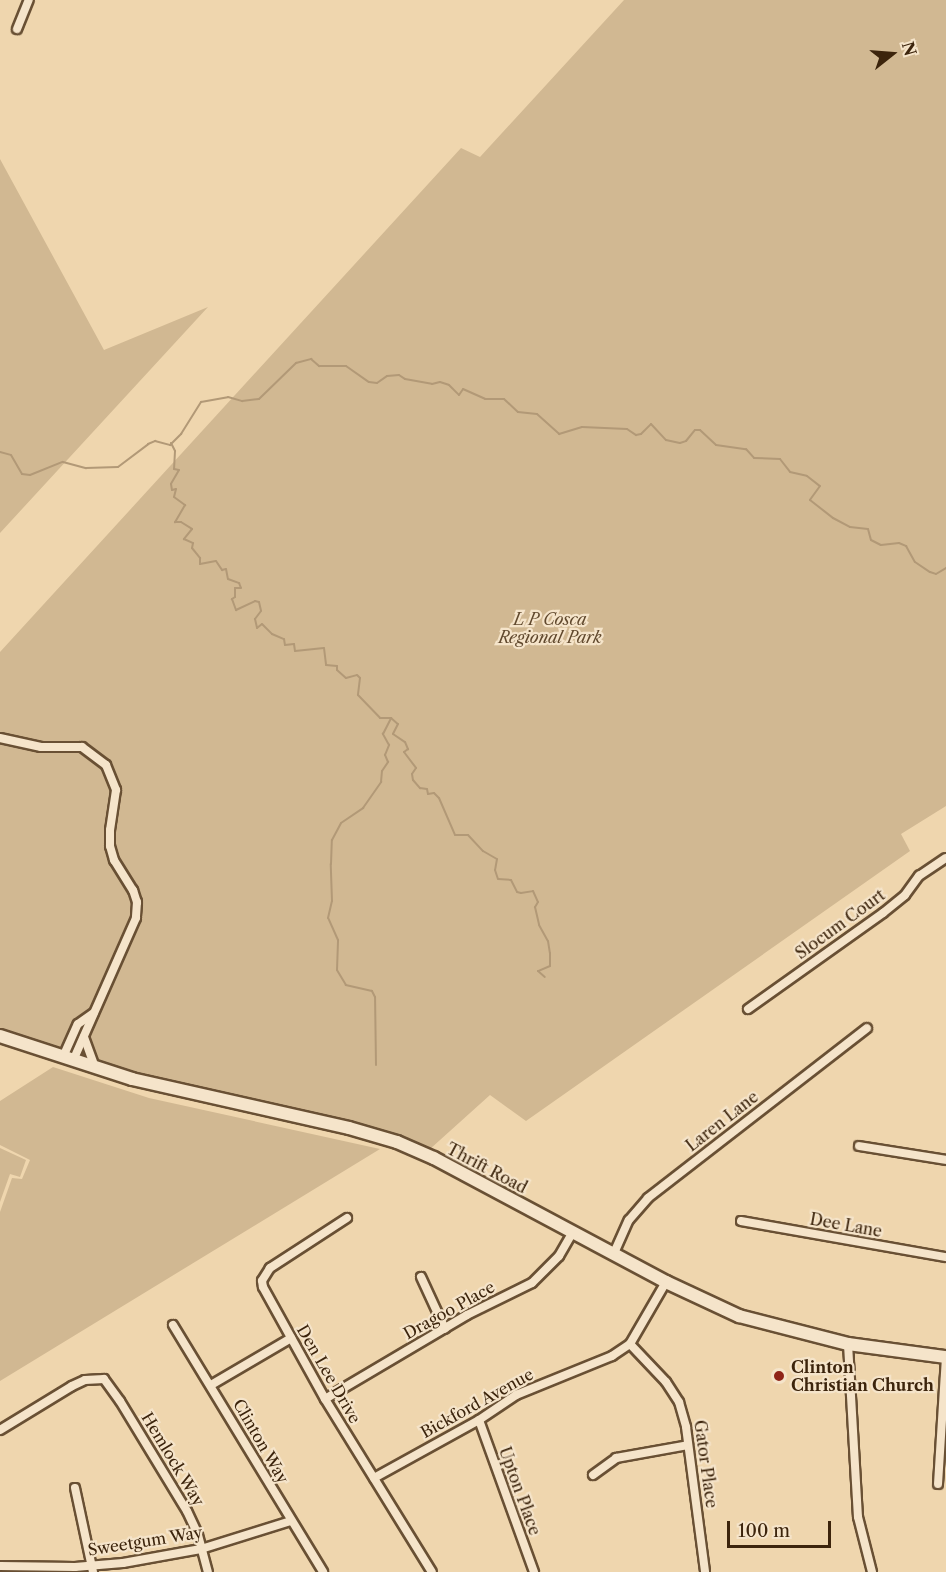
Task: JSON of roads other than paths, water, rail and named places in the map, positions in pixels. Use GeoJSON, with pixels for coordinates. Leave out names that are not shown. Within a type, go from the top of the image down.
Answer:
{"type":"FeatureCollection","features":[{"type":"Feature","properties":{"kind":"street"},"geometry":{"type":"LineString","coordinates":[[17,29],[29,0]]}},
{"type":"Feature","properties":{"kind":"street"},"geometry":{"type":"LineString","coordinates":[[0,738],[41,747],[82,747],[99,758],[114,780],[117,799],[110,830],[110,846],[114,860],[134,890],[137,909],[135,924],[84,1036],[68,1059]]}},
{"type":"Feature","properties":{"kind":"street","name":"Slocum Court"},"geometry":{"type":"LineString","coordinates":[[748,1010],[883,912],[905,895],[920,876],[946,858]]}},
{"type":"Feature","properties":{"kind":"street"},"geometry":{"type":"LineString","coordinates":[[68,1059],[78,1024],[94,1013]]}},
{"type":"Feature","properties":{"kind":"street","name":"Laren Lane"},"geometry":{"type":"LineString","coordinates":[[614,1253],[629,1220],[648,1198],[867,1028]]}},
{"type":"Feature","properties":{"kind":"street","name":"Thrift Road"},"geometry":{"type":"LineString","coordinates":[[0,1036],[95,1068],[181,1091],[349,1128],[397,1142],[434,1158],[666,1282],[739,1316],[848,1344],[946,1357]]}},
{"type":"Feature","properties":{"kind":"street"},"geometry":{"type":"LineString","coordinates":[[84,1036],[95,1068]]}},
{"type":"Feature","properties":{"kind":"street"},"geometry":{"type":"LineString","coordinates":[[859,1146],[946,1160]]}},
{"type":"Feature","properties":{"kind":"street","name":"Den Lee Drive"},"geometry":{"type":"LineString","coordinates":[[347,1218],[275,1264],[264,1277],[262,1287],[325,1399],[432,1572]]}},
{"type":"Feature","properties":{"kind":"street","name":"Dee Lane"},"geometry":{"type":"LineString","coordinates":[[741,1221],[946,1257]]}},
{"type":"Feature","properties":{"kind":"street","name":"Dragoo Place"},"geometry":{"type":"LineString","coordinates":[[325,1399],[445,1329],[532,1283],[552,1264],[573,1232]]}},
{"type":"Feature","properties":{"kind":"street"},"geometry":{"type":"LineString","coordinates":[[421,1277],[445,1329]]}},
{"type":"Feature","properties":{"kind":"street","name":"Bickford Avenue"},"geometry":{"type":"LineString","coordinates":[[374,1478],[479,1420],[516,1395],[603,1361],[630,1344],[666,1282]]}},
{"type":"Feature","properties":{"kind":"street","name":"Clinton Way"},"geometry":{"type":"LineString","coordinates":[[173,1325],[323,1572]]}},
{"type":"Feature","properties":{"kind":"street"},"geometry":{"type":"LineString","coordinates":[[211,1385],[291,1338]]}},
{"type":"Feature","properties":{"kind":"street","name":"Gator Place"},"geometry":{"type":"LineString","coordinates":[[630,1344],[676,1396],[685,1419],[705,1572]]}},
{"type":"Feature","properties":{"kind":"street"},"geometry":{"type":"LineString","coordinates":[[848,1344],[858,1517],[872,1572]]}},
{"type":"Feature","properties":{"kind":"street"},"geometry":{"type":"LineString","coordinates":[[938,1484],[946,1357]]}},
{"type":"Feature","properties":{"kind":"street","name":"Hemlock Way"},"geometry":{"type":"LineString","coordinates":[[0,1430],[51,1397],[93,1379],[104,1379],[120,1401],[187,1511],[208,1572]]}},
{"type":"Feature","properties":{"kind":"street","name":"Upton Place"},"geometry":{"type":"LineString","coordinates":[[479,1420],[534,1572]]}},
{"type":"Feature","properties":{"kind":"street"},"geometry":{"type":"LineString","coordinates":[[593,1475],[616,1458],[688,1445]]}},
{"type":"Feature","properties":{"kind":"street"},"geometry":{"type":"LineString","coordinates":[[75,1488],[92,1569]]}},
{"type":"Feature","properties":{"kind":"street","name":"Sweetgum Way"},"geometry":{"type":"LineString","coordinates":[[0,1566],[92,1569],[201,1549],[291,1521]]}},
{"type":"Feature","properties":{"kind":"waterway"},"geometry":{"type":"LineString","coordinates":[[0,452],[11,455],[22,474],[30,475],[63,462],[86,468],[118,467],[155,441],[170,445],[181,434],[201,402],[228,397],[242,401],[259,399],[296,363],[311,359],[319,366],[346,366],[369,382],[377,383],[387,376],[399,375],[405,379],[432,384],[440,382],[449,385],[459,395],[463,389],[485,399],[504,399],[518,412],[537,414],[559,434],[582,427],[627,429],[636,435],[641,434],[651,424],[666,440],[680,443],[686,441],[695,430],[700,430],[716,445],[746,449],[754,458],[780,459],[790,472],[807,476],[820,486],[810,500],[833,518],[850,527],[868,529],[871,540],[881,545],[899,543],[906,546],[915,562],[930,572],[936,574],[946,568]]}},
{"type":"Feature","properties":{"kind":"waterway"},"geometry":{"type":"LineString","coordinates":[[171,443],[175,451],[174,469],[179,470],[171,484],[172,490],[176,489],[174,497],[185,505],[175,522],[181,522],[192,529],[184,539],[193,543],[192,548],[200,558],[200,564],[216,561],[222,570],[226,569],[228,579],[239,583],[241,588],[235,588],[235,597],[232,599],[236,610],[255,601],[259,602],[261,611],[255,619],[257,628],[262,624],[272,634],[284,639],[285,645],[294,644],[295,651],[324,648],[326,665],[337,666],[337,670],[346,678],[357,675],[360,678],[358,695],[380,718],[391,718],[398,724],[393,734],[405,742],[408,749],[404,752],[416,768],[412,774],[413,780],[420,788],[427,789],[428,794],[434,793],[439,798],[455,835],[468,835],[483,851],[497,859],[495,870],[498,879],[511,880],[517,892],[533,891],[538,902],[535,907],[539,925],[548,941],[550,953],[550,966],[538,971],[545,977]]}},
{"type":"Feature","properties":{"kind":"waterway"},"geometry":{"type":"LineString","coordinates":[[376,1065],[375,997],[372,991],[346,985],[337,970],[338,940],[328,918],[332,901],[332,840],[341,823],[363,808],[381,782],[382,771],[388,762],[385,755],[389,745],[383,734],[391,718]]}},
{"type":"Feature","properties":{"kind":"place","name":"Clinton Christian Church"},"geometry":{"type":"Point","coordinates":[779,1376]}},
{"type":"Feature","properties":{"kind":"park label","name":"L P Cosca Regional Park"},"geometry":{"type":"Point","coordinates":[550,628]}}]}
